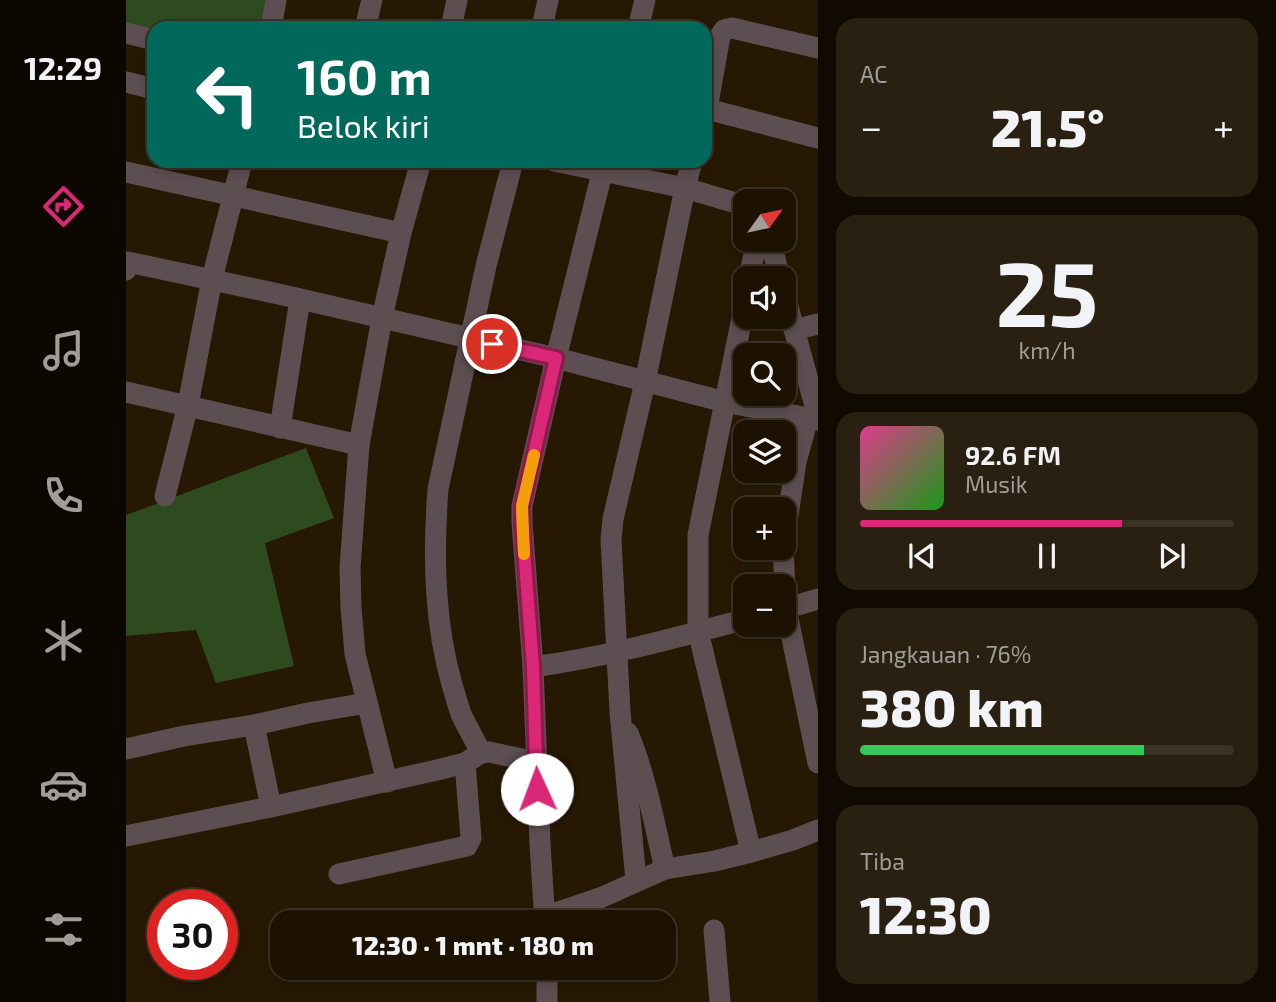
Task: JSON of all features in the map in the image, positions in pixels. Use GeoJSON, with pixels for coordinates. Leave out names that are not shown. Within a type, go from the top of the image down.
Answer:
{"type":"FeatureCollection","features":[{"type":"Feature","properties":{"kind":"street"},"geometry":{"type":"LineString","coordinates":[[272,21],[276,0]]}},
{"type":"Feature","properties":{"kind":"street"},"geometry":{"type":"LineString","coordinates":[[367,21],[372,0]]}},
{"type":"Feature","properties":{"kind":"street"},"geometry":{"type":"LineString","coordinates":[[452,21],[457,0]]}},
{"type":"Feature","properties":{"kind":"street"},"geometry":{"type":"LineString","coordinates":[[544,21],[548,0]]}},
{"type":"Feature","properties":{"kind":"street"},"geometry":{"type":"LineString","coordinates":[[640,21],[645,0]]}},
{"type":"Feature","properties":{"kind":"street"},"geometry":{"type":"LineString","coordinates":[[712,79],[720,36],[727,28],[817,48]]}},
{"type":"Feature","properties":{"kind":"street"},"geometry":{"type":"LineString","coordinates":[[126,33],[147,38]]}},
{"type":"Feature","properties":{"kind":"street"},"geometry":{"type":"LineString","coordinates":[[126,82],[147,87]]}},
{"type":"Feature","properties":{"kind":"street"},"geometry":{"type":"LineString","coordinates":[[712,112],[817,138]]}},
{"type":"Feature","properties":{"kind":"street"},"geometry":{"type":"LineString","coordinates":[[165,496],[188,405],[212,279],[240,168]]}},
{"type":"Feature","properties":{"kind":"street"},"geometry":{"type":"LineString","coordinates":[[387,782],[355,654],[350,568],[359,445],[382,318],[419,168]]}},
{"type":"Feature","properties":{"kind":"street"},"geometry":{"type":"LineString","coordinates":[[339,874],[467,846],[471,838],[473,758],[447,666],[438,616],[435,567],[438,489],[486,266],[511,168]]}},
{"type":"Feature","properties":{"kind":"street"},"geometry":{"type":"LineString","coordinates":[[543,910],[533,667],[522,506],[604,168]]}},
{"type":"Feature","properties":{"kind":"street"},"geometry":{"type":"LineString","coordinates":[[611,168],[733,202]]}},
{"type":"Feature","properties":{"kind":"street"},"geometry":{"type":"LineString","coordinates":[[636,880],[636,788],[640,762],[620,712],[611,540],[613,519],[690,168]]}},
{"type":"Feature","properties":{"kind":"street"},"geometry":{"type":"LineString","coordinates":[[126,172],[401,233]]}},
{"type":"Feature","properties":{"kind":"street"},"geometry":{"type":"LineString","coordinates":[[127,264],[212,279],[556,358],[725,402],[814,418]]}},
{"type":"Feature","properties":{"kind":"street"},"geometry":{"type":"LineString","coordinates":[[280,428],[300,299]]}},
{"type":"Feature","properties":{"kind":"street"},"geometry":{"type":"LineString","coordinates":[[791,497],[796,463],[814,418],[794,330],[817,324]]}},
{"type":"Feature","properties":{"kind":"street"},"geometry":{"type":"LineString","coordinates":[[740,329],[698,535],[698,632],[751,852]]}},
{"type":"Feature","properties":{"kind":"street"},"geometry":{"type":"LineString","coordinates":[[126,391],[359,445]]}},
{"type":"Feature","properties":{"kind":"street"},"geometry":{"type":"LineString","coordinates":[[796,606],[817,599]]}},
{"type":"Feature","properties":{"kind":"street"},"geometry":{"type":"LineString","coordinates":[[533,667],[618,653],[733,623]]}},
{"type":"Feature","properties":{"kind":"street"},"geometry":{"type":"LineString","coordinates":[[791,637],[817,763]]}},
{"type":"Feature","properties":{"kind":"street"},"geometry":{"type":"LineString","coordinates":[[126,749],[367,703]]}},
{"type":"Feature","properties":{"kind":"street"},"geometry":{"type":"LineString","coordinates":[[254,725],[271,807]]}},
{"type":"Feature","properties":{"kind":"street"},"geometry":{"type":"LineString","coordinates":[[126,836],[387,782],[489,752],[536,762]]}},
{"type":"Feature","properties":{"kind":"street"},"geometry":{"type":"LineString","coordinates":[[636,788],[666,869]]}},
{"type":"Feature","properties":{"kind":"street"},"geometry":{"type":"LineString","coordinates":[[569,910],[666,869],[751,852],[817,830]]}},
{"type":"Feature","properties":{"kind":"street"},"geometry":{"type":"LineString","coordinates":[[714,930],[720,1002]]}},
{"type":"Feature","properties":{"kind":"street"},"geometry":{"type":"LineString","coordinates":[[547,980],[547,1002]]}},
{"type":"Feature","properties":{"kind":"green space"},"geometry":{"type":"Polygon","coordinates":[[[126,0],[272,0],[267,21],[147,21],[147,30],[126,24],[126,0]]]}},
{"type":"Feature","properties":{"kind":"green space"},"geometry":{"type":"Polygon","coordinates":[[[306,448],[334,518],[265,543],[294,666],[216,683],[196,630],[126,636],[126,515],[306,448]]]}},
{"type":"Feature","properties":{"kind":"slow traffic"},"geometry":{"type":"LineString","coordinates":[[524,554],[522,506],[534,455]]}},
{"type":"Feature","properties":{"kind":"route"},"geometry":{"type":"LineString","coordinates":[[492,344],[556,358],[522,506],[533,667],[537,789]]}}]}
